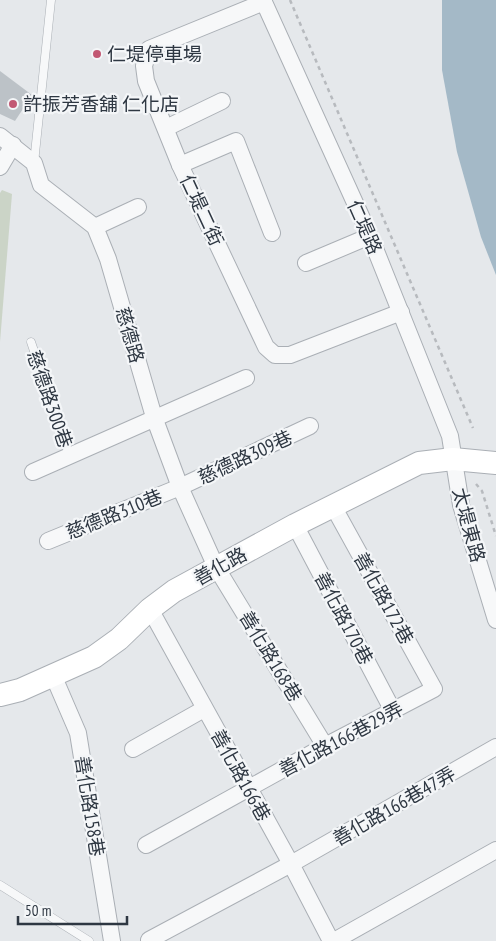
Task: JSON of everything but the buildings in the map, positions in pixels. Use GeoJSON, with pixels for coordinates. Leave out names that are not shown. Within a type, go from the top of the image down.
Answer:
{"type":"FeatureCollection","features":[{"type":"Feature","properties":{"kind":"street","name":"仁堤二街"},"geometry":{"type":"LineString","coordinates":[[264,1],[149,49],[144,66],[146,81],[180,165],[270,352],[275,355],[297,353],[401,312]]}},
{"type":"Feature","properties":{"kind":"street","name":"仁堤路"},"geometry":{"type":"LineString","coordinates":[[264,1],[370,236],[450,436],[453,459]]}},
{"type":"Feature","properties":{"kind":"street"},"geometry":{"type":"LineString","coordinates":[[166,128],[222,101]]}},
{"type":"Feature","properties":{"kind":"street"},"geometry":{"type":"LineString","coordinates":[[0,167],[6,141],[34,163]]}},
{"type":"Feature","properties":{"kind":"street"},"geometry":{"type":"LineString","coordinates":[[180,165],[236,141],[272,233]]}},
{"type":"Feature","properties":{"kind":"street","name":"慈德路"},"geometry":{"type":"LineString","coordinates":[[34,163],[41,185],[94,227],[108,258],[154,418],[180,487],[216,566]]}},
{"type":"Feature","properties":{"kind":"street"},"geometry":{"type":"LineString","coordinates":[[94,227],[138,207]]}},
{"type":"Feature","properties":{"kind":"street"},"geometry":{"type":"LineString","coordinates":[[306,263],[370,236]]}},
{"type":"Feature","properties":{"kind":"street","name":"慈德路300巷"},"geometry":{"type":"LineString","coordinates":[[33,472],[246,378]]}},
{"type":"Feature","properties":{"kind":"street","name":"慈德路309巷"},"geometry":{"type":"LineString","coordinates":[[180,487],[310,426]]}},
{"type":"Feature","properties":{"kind":"street","name":"善化路"},"geometry":{"type":"LineString","coordinates":[[0,695],[20,690],[94,658],[136,625],[150,609],[174,591],[216,566],[419,463],[453,459],[496,463]]}},
{"type":"Feature","properties":{"kind":"street","name":"太堤東路"},"geometry":{"type":"LineString","coordinates":[[453,459],[461,505],[496,620]]}},
{"type":"Feature","properties":{"kind":"street","name":"慈德路310巷"},"geometry":{"type":"LineString","coordinates":[[48,541],[180,487]]}},
{"type":"Feature","properties":{"kind":"street","name":"善化路172巷"},"geometry":{"type":"LineString","coordinates":[[333,506],[434,690]]}},
{"type":"Feature","properties":{"kind":"street","name":"善化路170巷"},"geometry":{"type":"LineString","coordinates":[[295,526],[393,711]]}},
{"type":"Feature","properties":{"kind":"street","name":"善化路168巷"},"geometry":{"type":"LineString","coordinates":[[216,566],[325,746]]}},
{"type":"Feature","properties":{"kind":"street","name":"善化路166巷"},"geometry":{"type":"LineString","coordinates":[[150,609],[248,789],[292,864],[331,941]]}},
{"type":"Feature","properties":{"kind":"street","name":"善化路158巷"},"geometry":{"type":"LineString","coordinates":[[53,675],[78,733],[112,941]]}},
{"type":"Feature","properties":{"kind":"street","name":"善化路166巷29弄"},"geometry":{"type":"LineString","coordinates":[[146,845],[325,746],[434,690]]}},
{"type":"Feature","properties":{"kind":"street"},"geometry":{"type":"LineString","coordinates":[[133,749],[204,709]]}},
{"type":"Feature","properties":{"kind":"street","name":"善化路166巷47弄"},"geometry":{"type":"LineString","coordinates":[[149,940],[292,864],[496,747]]}},
{"type":"Feature","properties":{"kind":"street"},"geometry":{"type":"LineString","coordinates":[[334,941],[496,850]]}},
{"type":"Feature","properties":{"kind":"lane"},"geometry":{"type":"LineString","coordinates":[[34,163],[51,0]]}},
{"type":"Feature","properties":{"kind":"lane","name":"慈德路300巷"},"geometry":{"type":"LineString","coordinates":[[31,342],[70,456]]}},
{"type":"Feature","properties":{"kind":"lane"},"geometry":{"type":"LineString","coordinates":[[0,885],[89,941]]}},
{"type":"Feature","properties":{"kind":"path"},"geometry":{"type":"LineString","coordinates":[[290,0],[473,428]]}},
{"type":"Feature","properties":{"kind":"path"},"geometry":{"type":"LineString","coordinates":[[476,484],[482,491],[496,536]]}},
{"type":"Feature","properties":{"kind":"shaded area"},"geometry":{"type":"Polygon","coordinates":[[[2,190],[12,194],[0,342],[0,193],[2,190]]]}},
{"type":"Feature","properties":{"kind":"water"},"geometry":{"type":"Polygon","coordinates":[[[442,0],[496,0],[496,275],[481,237],[457,152],[442,70],[442,0]]]}},
{"type":"Feature","properties":{"kind":"place","name":"仁堤停車場"},"geometry":{"type":"Point","coordinates":[97,54]}},
{"type":"Feature","properties":{"kind":"place","name":"許振芳香舖 仁化店"},"geometry":{"type":"Point","coordinates":[13,104]}}]}
